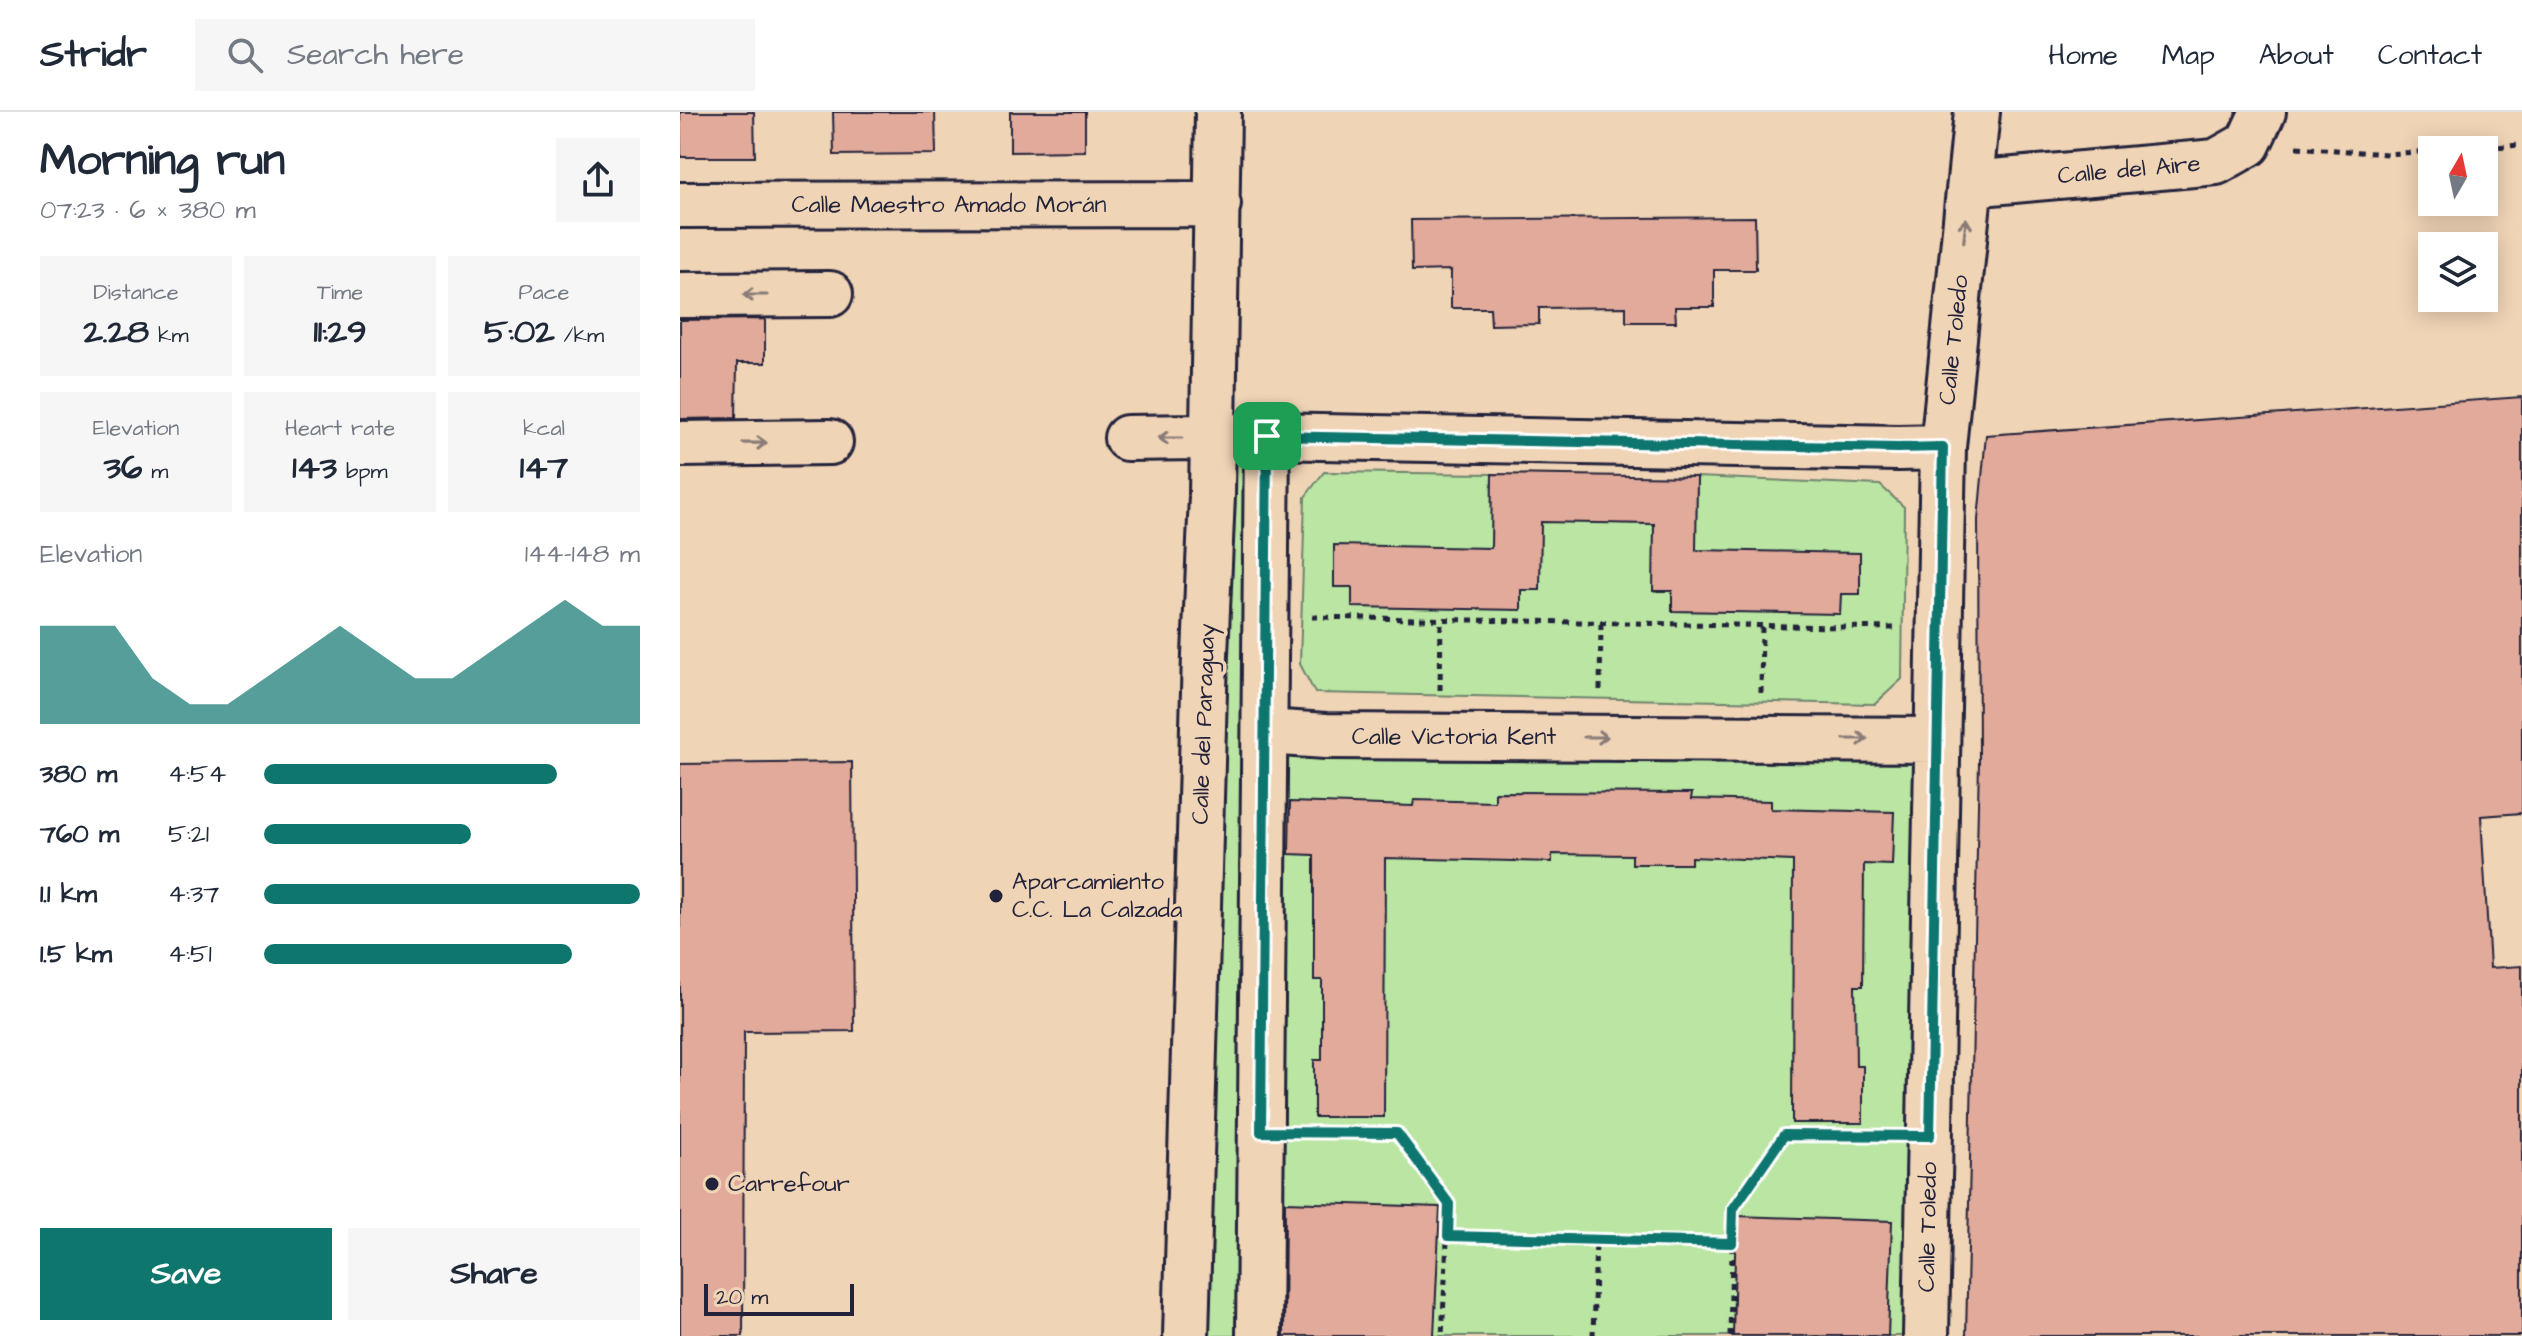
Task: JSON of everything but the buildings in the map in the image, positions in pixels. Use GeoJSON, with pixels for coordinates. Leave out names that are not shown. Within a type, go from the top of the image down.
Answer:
{"type":"FeatureCollection","features":[{"type":"Feature","properties":{"kind":"street","name":"Calle del Paraguay"},"geometry":{"type":"LineString","coordinates":[[1186,1336],[1213,438],[1218,112]]}},
{"type":"Feature","properties":{"kind":"street","name":"Calle Toledo"},"geometry":{"type":"LineString","coordinates":[[1926,1336],[1943,447],[1977,112]]}},
{"type":"Feature","properties":{"kind":"street","name":"Calle del Aire"},"geometry":{"type":"LineString","coordinates":[[1970,184],[2216,162],[2256,128]]}},
{"type":"Feature","properties":{"kind":"street","name":"Calle Maestro Amado Morán"},"geometry":{"type":"LineString","coordinates":[[680,205],[1218,204]]}},
{"type":"Feature","properties":{"kind":"street"},"geometry":{"type":"LineString","coordinates":[[680,295],[830,294]]}},
{"type":"Feature","properties":{"kind":"street"},"geometry":{"type":"LineString","coordinates":[[1127,438],[1267,436],[1943,447]]}},
{"type":"Feature","properties":{"kind":"street"},"geometry":{"type":"LineString","coordinates":[[1259,1336],[1267,436]]}},
{"type":"Feature","properties":{"kind":"street"},"geometry":{"type":"LineString","coordinates":[[680,444],[830,442]]}},
{"type":"Feature","properties":{"kind":"street","name":"Calle Victoria Kent"},"geometry":{"type":"LineString","coordinates":[[1266,732],[1326,736],[1937,740]]}},
{"type":"Feature","properties":{"kind":"path"},"geometry":{"type":"LineString","coordinates":[[2256,128],[2386,154],[2418,152]]}},
{"type":"Feature","properties":{"kind":"path"},"geometry":{"type":"LineString","coordinates":[[2498,147],[2522,145]]}},
{"type":"Feature","properties":{"kind":"path"},"geometry":{"type":"LineString","coordinates":[[1267,615],[1940,628]]}},
{"type":"Feature","properties":{"kind":"path"},"geometry":{"type":"LineString","coordinates":[[1440,695],[1441,620]]}},
{"type":"Feature","properties":{"kind":"path"},"geometry":{"type":"LineString","coordinates":[[1600,699],[1601,623]]}},
{"type":"Feature","properties":{"kind":"path"},"geometry":{"type":"LineString","coordinates":[[1761,702],[1762,626]]}},
{"type":"Feature","properties":{"kind":"path"},"geometry":{"type":"LineString","coordinates":[[1261,1132],[1397,1133],[1449,1204],[1442,1336]]}},
{"type":"Feature","properties":{"kind":"path"},"geometry":{"type":"LineString","coordinates":[[1730,1336],[1733,1209],[1784,1135],[1930,1136]]}},
{"type":"Feature","properties":{"kind":"path"},"geometry":{"type":"LineString","coordinates":[[1448,1236],[1732,1243]]}},
{"type":"Feature","properties":{"kind":"path"},"geometry":{"type":"LineString","coordinates":[[1593,1336],[1596,1239]]}},
{"type":"Feature","properties":{"kind":"green space"},"geometry":{"type":"Polygon","coordinates":[[[1267,436],[1266,732],[1937,740],[1926,1336],[1186,1336],[1213,438],[1267,436]]]}},
{"type":"Feature","properties":{"kind":"green space"},"geometry":{"type":"Polygon","coordinates":[[[1324,472],[1492,474],[1492,520],[1696,525],[1697,477],[1880,485],[1904,507],[1902,679],[1875,704],[1315,693],[1300,664],[1305,497],[1324,472]]]}},
{"type":"Feature","properties":{"kind":"place","name":"Aparcamiento C.C. La Calzada"},"geometry":{"type":"Point","coordinates":[996,896]}},
{"type":"Feature","properties":{"kind":"place","name":"Carrefour"},"geometry":{"type":"Point","coordinates":[712,1184]}},
{"type":"Feature","properties":{"kind":"route"},"geometry":{"type":"LineString","coordinates":[[1267,436],[1943,447],[1930,1136],[1784,1135],[1733,1209],[1732,1243],[1448,1236],[1449,1204],[1397,1133],[1261,1132],[1267,436]]}}]}
